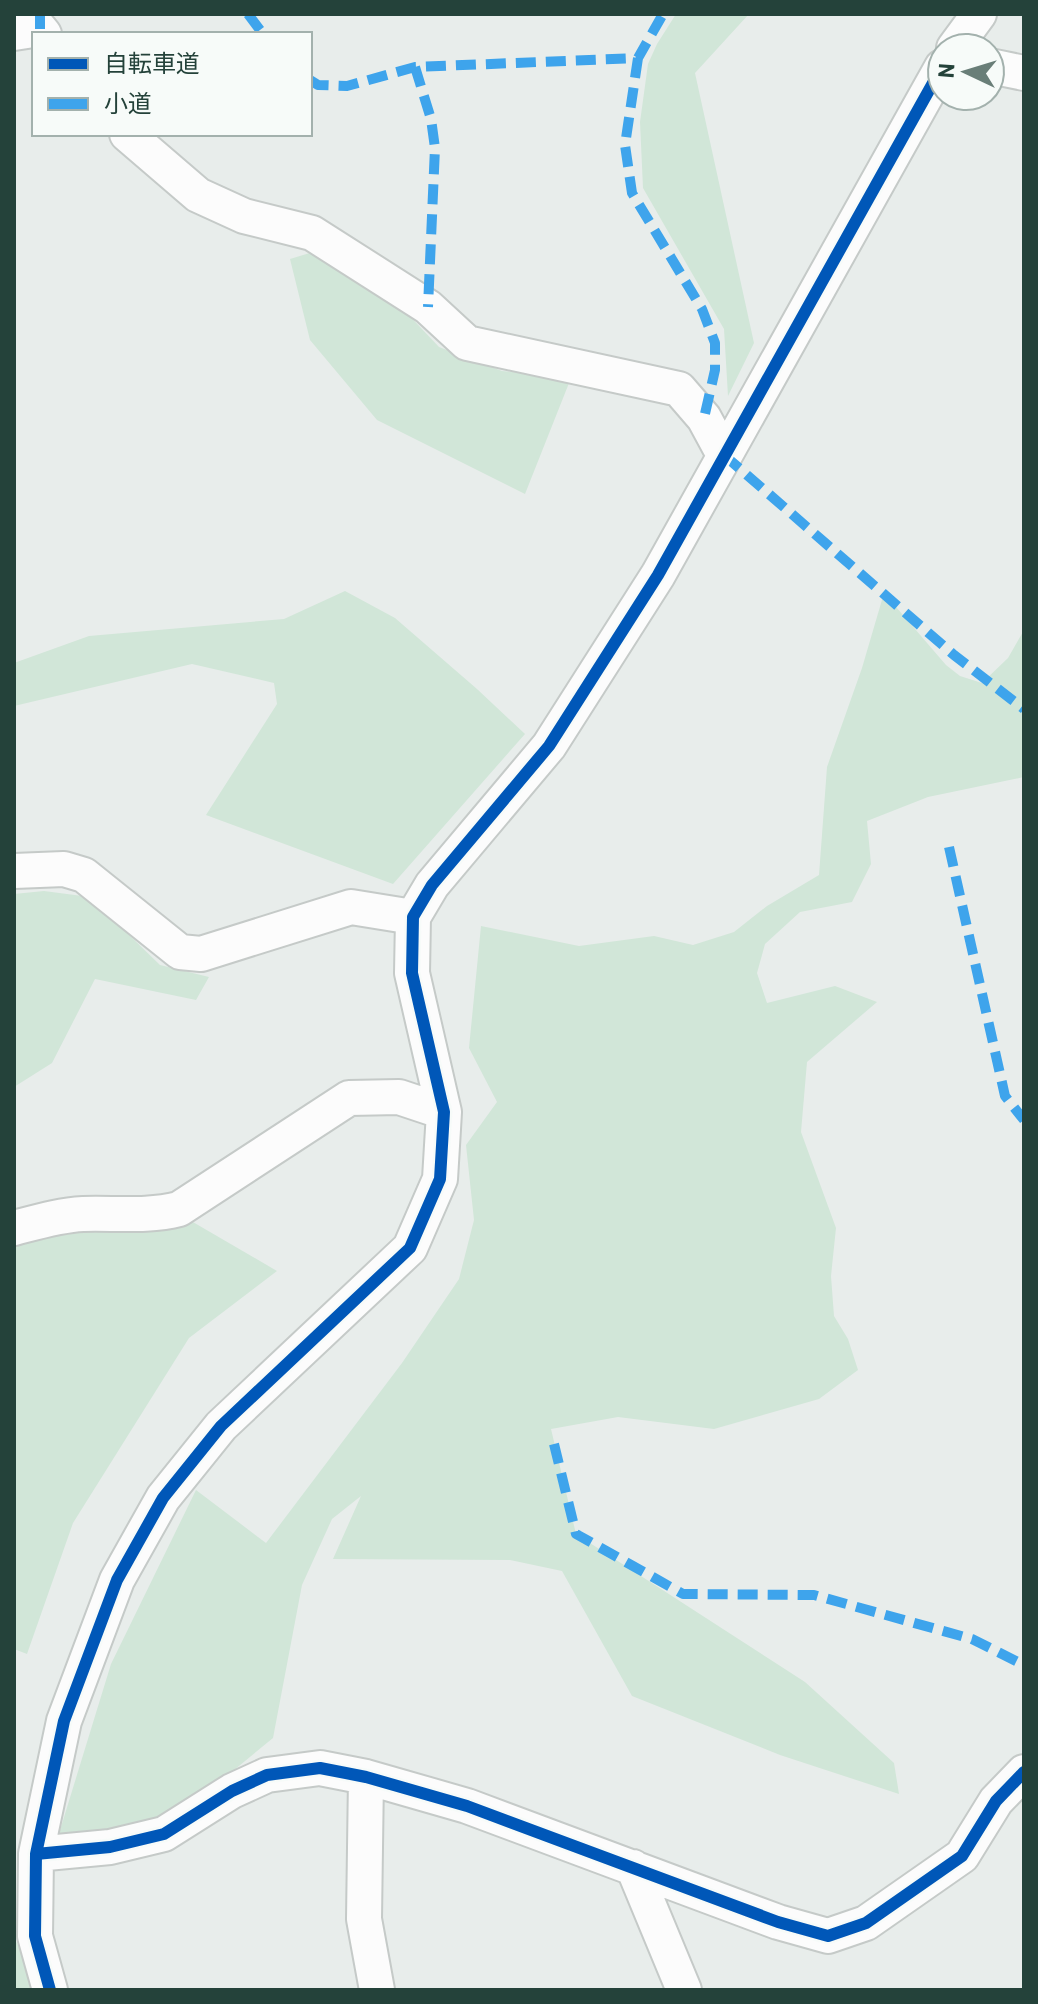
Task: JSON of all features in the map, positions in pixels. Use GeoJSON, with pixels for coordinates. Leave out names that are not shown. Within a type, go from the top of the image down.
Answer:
{"type":"FeatureCollection","features":[{"type":"Feature","properties":{"kind":"street"},"geometry":{"type":"LineString","coordinates":[[966,32],[979,14]]}},
{"type":"Feature","properties":{"kind":"street"},"geometry":{"type":"LineString","coordinates":[[14,33],[40,29],[42,32]]}},
{"type":"Feature","properties":{"kind":"street"},"geometry":{"type":"LineString","coordinates":[[50,1990],[35,1936],[36,1854],[64,1721],[117,1580],[163,1498],[221,1426],[410,1248],[440,1179],[444,1112],[412,973],[413,917],[432,885],[549,746],[658,575],[926,95]]}},
{"type":"Feature","properties":{"kind":"street"},"geometry":{"type":"LineString","coordinates":[[129,136],[198,195],[244,216],[312,233],[428,307],[467,343],[679,389],[704,418],[724,455]]}},
{"type":"Feature","properties":{"kind":"street"},"geometry":{"type":"LineString","coordinates":[[14,871],[64,869],[84,875],[180,952],[201,954],[351,907],[413,917]]}},
{"type":"Feature","properties":{"kind":"street"},"geometry":{"type":"LineString","coordinates":[[14,1228],[53,1217],[162,1214],[179,1209],[349,1098],[399,1097],[444,1112]]}},
{"type":"Feature","properties":{"kind":"street"},"geometry":{"type":"LineString","coordinates":[[36,1854],[110,1847],[164,1834],[232,1791],[267,1775],[320,1768],[366,1777],[467,1806],[778,1922],[828,1936],[866,1923],[962,1856],[996,1801],[1024,1772]]}},
{"type":"Feature","properties":{"kind":"street"},"geometry":{"type":"LineString","coordinates":[[366,1777],[364,1919],[377,1990]]}},
{"type":"Feature","properties":{"kind":"street"},"geometry":{"type":"LineString","coordinates":[[633,1867],[684,1990]]}},
{"type":"Feature","properties":{"kind":"green space"},"geometry":{"type":"Polygon","coordinates":[[[676,14],[749,14],[695,73],[754,343],[728,396],[724,329],[643,188],[640,122],[648,64],[676,14]]]}},
{"type":"Feature","properties":{"kind":"green space"},"geometry":{"type":"Polygon","coordinates":[[[313,252],[385,290],[439,347],[502,371],[571,378],[525,494],[377,420],[310,340],[290,259],[313,252]]]}},
{"type":"Feature","properties":{"kind":"green space"},"geometry":{"type":"Polygon","coordinates":[[[345,591],[395,618],[525,734],[393,884],[206,815],[277,704],[274,683],[192,664],[14,706],[14,663],[89,636],[284,619],[345,591]]]}},
{"type":"Feature","properties":{"kind":"green space"},"geometry":{"type":"Polygon","coordinates":[[[884,593],[946,665],[960,676],[982,683],[1008,658],[1024,630],[1024,777],[928,797],[867,821],[871,864],[852,902],[800,912],[765,944],[757,973],[767,1003],[835,986],[877,1002],[807,1062],[801,1132],[836,1228],[831,1276],[834,1316],[848,1339],[858,1370],[819,1399],[714,1429],[618,1417],[551,1429],[576,1534],[805,1682],[894,1763],[899,1794],[780,1755],[632,1696],[562,1571],[510,1560],[333,1559],[361,1496],[332,1519],[302,1585],[273,1738],[228,1775],[152,1822],[53,1853],[111,1664],[196,1490],[266,1543],[402,1363],[459,1279],[474,1220],[466,1145],[497,1102],[469,1048],[481,926],[579,946],[654,936],[693,945],[734,932],[767,906],[819,875],[827,767],[862,668],[884,593]]]}},
{"type":"Feature","properties":{"kind":"green space"},"geometry":{"type":"Polygon","coordinates":[[[44,891],[90,897],[160,965],[209,977],[196,1000],[95,979],[52,1063],[14,1087],[14,894],[44,891]]]}},
{"type":"Feature","properties":{"kind":"green space"},"geometry":{"type":"Polygon","coordinates":[[[186,1218],[277,1271],[189,1338],[73,1523],[27,1654],[14,1649],[14,1237],[186,1218]]]}},
{"type":"Feature","properties":{"kind":"green space"},"geometry":{"type":"Polygon","coordinates":[[[14,1937],[40,1990],[14,1990],[14,1937]]]}},
{"type":"Feature","properties":{"kind":"marked path"},"geometry":{"type":"LineString","coordinates":[[40,14],[40,29]]}},
{"type":"Feature","properties":{"kind":"marked path"},"geometry":{"type":"LineString","coordinates":[[248,14],[262,32]]}},
{"type":"Feature","properties":{"kind":"marked path"},"geometry":{"type":"LineString","coordinates":[[312,81],[318,85],[347,86],[415,67],[638,58],[663,14]]}},
{"type":"Feature","properties":{"kind":"marked path"},"geometry":{"type":"LineString","coordinates":[[638,58],[625,145],[632,193],[702,309],[715,343],[715,370],[704,418]]}},
{"type":"Feature","properties":{"kind":"marked path"},"geometry":{"type":"LineString","coordinates":[[415,67],[431,119],[435,148],[428,307]]}},
{"type":"Feature","properties":{"kind":"marked path"},"geometry":{"type":"LineString","coordinates":[[724,455],[954,655],[1024,709]]}},
{"type":"Feature","properties":{"kind":"marked path"},"geometry":{"type":"LineString","coordinates":[[949,847],[1005,1096],[1024,1120]]}},
{"type":"Feature","properties":{"kind":"marked path"},"geometry":{"type":"LineString","coordinates":[[554,1444],[576,1534],[683,1594],[814,1595],[972,1639],[1024,1665]]}},
{"type":"Feature","properties":{"kind":"cycle path"},"geometry":{"type":"LineString","coordinates":[[50,1990],[35,1936],[36,1854],[64,1721],[117,1580],[163,1498],[221,1426],[410,1248],[440,1179],[444,1112],[412,973],[413,917],[432,885],[549,746],[658,575],[926,96]]}},
{"type":"Feature","properties":{"kind":"cycle path"},"geometry":{"type":"LineString","coordinates":[[36,1854],[110,1847],[164,1834],[232,1791],[267,1775],[320,1768],[366,1777],[467,1806],[778,1922],[828,1936],[866,1923],[962,1856],[996,1801],[1024,1772]]}}]}
